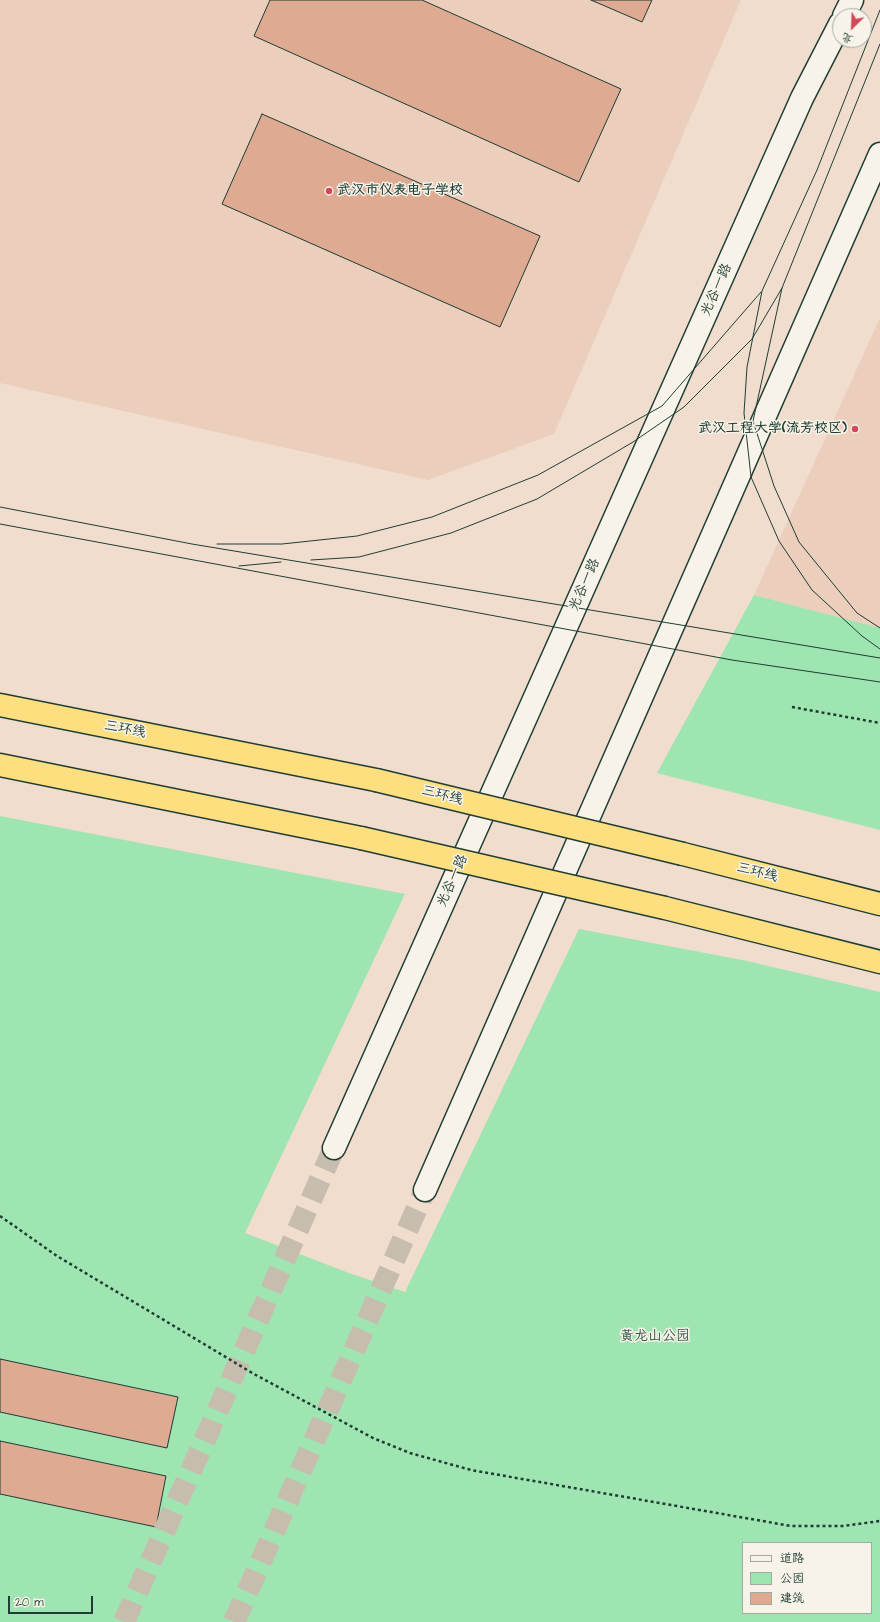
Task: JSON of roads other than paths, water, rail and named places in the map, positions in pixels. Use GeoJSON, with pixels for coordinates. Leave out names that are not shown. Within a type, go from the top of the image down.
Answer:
{"type":"FeatureCollection","features":[{"type":"Feature","properties":{"kind":"highway","name":"三环线"},"geometry":{"type":"LineString","coordinates":[[0,705],[376,780],[683,854],[880,904]]}},
{"type":"Feature","properties":{"kind":"highway"},"geometry":{"type":"LineString","coordinates":[[0,765],[361,838],[665,908],[880,962]]}},
{"type":"Feature","properties":{"kind":"main road","name":"光谷一路"},"geometry":{"type":"LineString","coordinates":[[334,1148],[799,106],[832,40]]}},
{"type":"Feature","properties":{"kind":"main road"},"geometry":{"type":"LineString","coordinates":[[425,1190],[880,154]]}},
{"type":"Feature","properties":{"kind":"tunnel"},"geometry":{"type":"LineString","coordinates":[[124,1622],[334,1148]]}},
{"type":"Feature","properties":{"kind":"tunnel"},"geometry":{"type":"LineString","coordinates":[[234,1622],[425,1190]]}},
{"type":"Feature","properties":{"kind":"tram line"},"geometry":{"type":"LineString","coordinates":[[880,10],[817,170],[762,291],[747,367],[744,413],[751,477],[779,541],[812,590],[862,636],[880,649]]}},
{"type":"Feature","properties":{"kind":"tram line"},"geometry":{"type":"LineString","coordinates":[[880,44],[782,288],[753,421],[774,486],[799,542],[857,613],[880,628]]}},
{"type":"Feature","properties":{"kind":"tram line"},"geometry":{"type":"LineString","coordinates":[[311,560],[359,557],[451,533],[537,499],[633,442],[684,407],[752,339],[782,288]]}},
{"type":"Feature","properties":{"kind":"tram line"},"geometry":{"type":"LineString","coordinates":[[217,544],[282,544],[357,536],[432,517],[538,475],[662,406],[761,292]]}},
{"type":"Feature","properties":{"kind":"tram line"},"geometry":{"type":"LineString","coordinates":[[0,507],[192,544],[880,658]]}},
{"type":"Feature","properties":{"kind":"tram line"},"geometry":{"type":"LineString","coordinates":[[0,524],[732,660],[880,682]]}},
{"type":"Feature","properties":{"kind":"tram line"},"geometry":{"type":"LineString","coordinates":[[239,566],[281,562]]}},
{"type":"Feature","properties":{"kind":"place","name":"武汉市仪表电子学校"},"geometry":{"type":"Point","coordinates":[329,191]}},
{"type":"Feature","properties":{"kind":"place","name":"武汉工程大学(流芳校区)"},"geometry":{"type":"Point","coordinates":[855,429]}},
{"type":"Feature","properties":{"kind":"park label","name":"黄龙山公园"},"geometry":{"type":"Point","coordinates":[655,1337]}}]}
